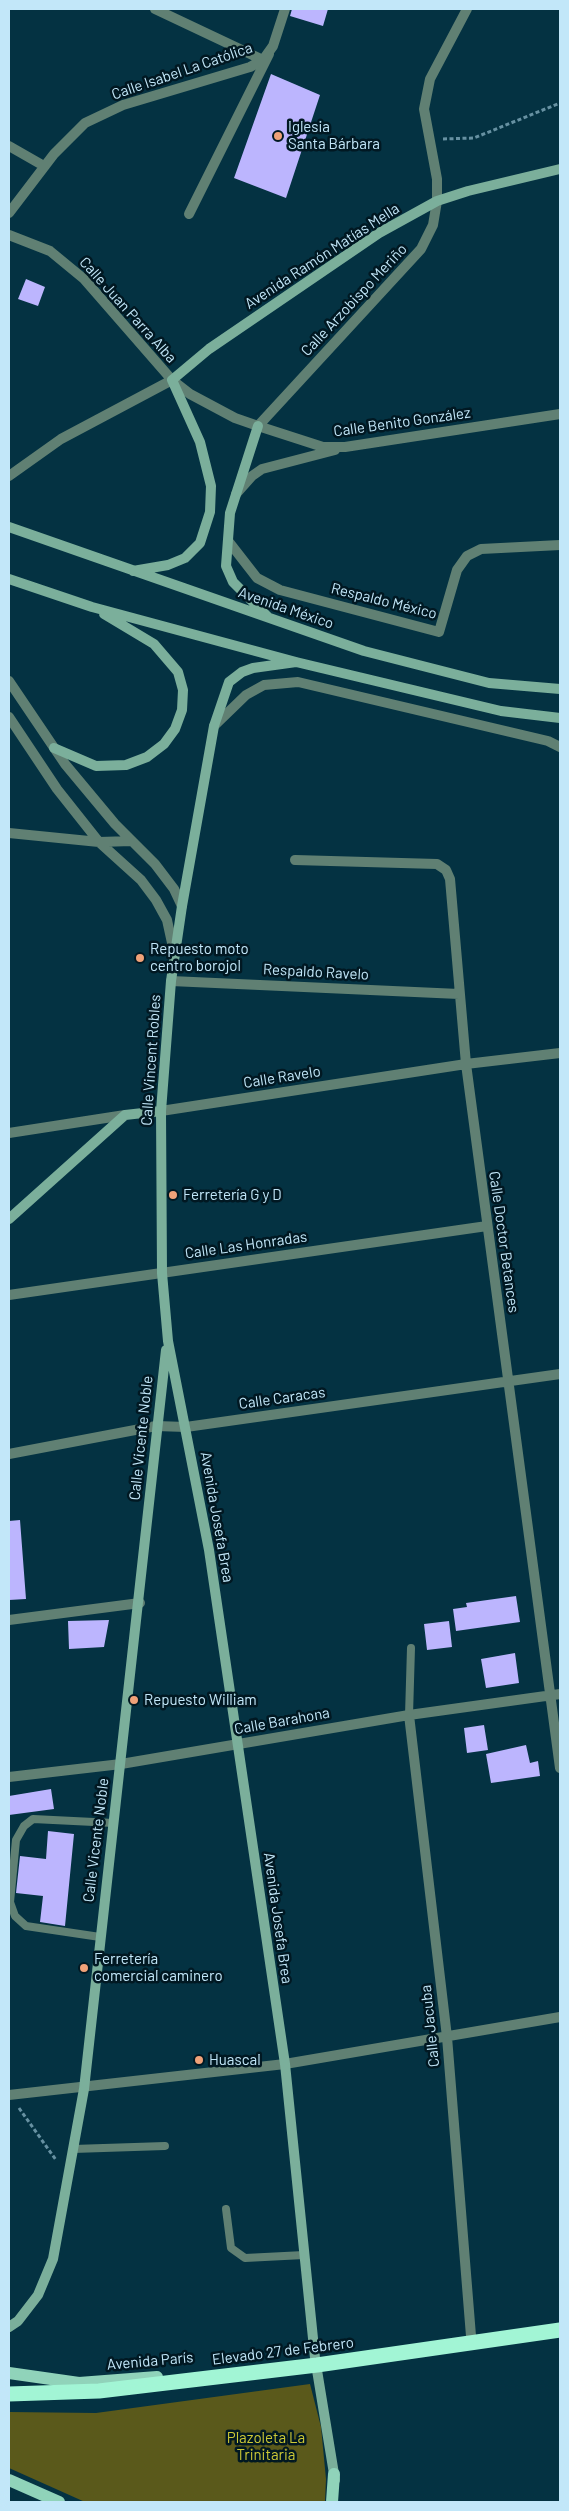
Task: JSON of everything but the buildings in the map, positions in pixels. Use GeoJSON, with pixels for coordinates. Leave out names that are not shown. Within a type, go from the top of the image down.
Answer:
{"type":"FeatureCollection","features":[{"type":"Feature","properties":{"kind":"highway","name":"Elevado 27 de Febrero"},"geometry":{"type":"LineString","coordinates":[[9,2394],[99,2391],[317,2365],[560,2330]]}},
{"type":"Feature","properties":{"kind":"main road","name":"Avenida Ramón Matías Mella"},"geometry":{"type":"LineString","coordinates":[[172,380],[209,349],[379,233],[437,201],[468,191],[560,169]]}},
{"type":"Feature","properties":{"kind":"main road"},"geometry":{"type":"LineString","coordinates":[[133,571],[168,565],[185,558],[200,543],[210,512],[211,486],[200,442],[172,380]]}},
{"type":"Feature","properties":{"kind":"main road"},"geometry":{"type":"LineString","coordinates":[[258,426],[230,513],[226,566],[233,582],[270,619]]}},
{"type":"Feature","properties":{"kind":"main road","name":"Avenida México"},"geometry":{"type":"LineString","coordinates":[[9,527],[364,651],[488,683],[560,689]]}},
{"type":"Feature","properties":{"kind":"main road"},"geometry":{"type":"LineString","coordinates":[[9,579],[92,608],[296,662],[501,711],[560,718]]}},
{"type":"Feature","properties":{"kind":"main road"},"geometry":{"type":"LineString","coordinates":[[54,748],[96,766],[126,765],[147,757],[164,744],[175,729],[182,710],[183,690],[178,672],[154,644],[92,608]]}},
{"type":"Feature","properties":{"kind":"main road"},"geometry":{"type":"LineString","coordinates":[[174,952],[214,726],[229,682],[242,672],[253,668],[296,662]]}},
{"type":"Feature","properties":{"kind":"main road","name":"Calle Vincent Robles"},"geometry":{"type":"LineString","coordinates":[[168,1341],[162,1273],[161,1111],[174,952]]}},
{"type":"Feature","properties":{"kind":"main road","name":"Calle Ravelo"},"geometry":{"type":"LineString","coordinates":[[125,1115],[161,1111]]}},
{"type":"Feature","properties":{"kind":"main road"},"geometry":{"type":"LineString","coordinates":[[9,1219],[125,1115]]}},
{"type":"Feature","properties":{"kind":"main road","name":"Calle Vicente Noble"},"geometry":{"type":"LineString","coordinates":[[9,2327],[18,2321],[38,2295],[53,2259],[84,2089],[100,1937],[140,1603],[156,1426],[168,1341]]}},
{"type":"Feature","properties":{"kind":"main road","name":"Avenida Josefa Brea"},"geometry":{"type":"LineString","coordinates":[[168,1341],[209,1550],[285,2064],[315,2358],[338,2502]]}},
{"type":"Feature","properties":{"kind":"main road","name":"Avenida París"},"geometry":{"type":"LineString","coordinates":[[9,2373],[79,2383],[187,2375],[560,2322]]}},
{"type":"Feature","properties":{"kind":"main road"},"geometry":{"type":"LineString","coordinates":[[332,2502],[334,2474]]}},
{"type":"Feature","properties":{"kind":"main road"},"geometry":{"type":"LineString","coordinates":[[9,2480],[59,2502]]}},
{"type":"Feature","properties":{"kind":"street"},"geometry":{"type":"LineString","coordinates":[[155,9],[263,60]]}},
{"type":"Feature","properties":{"kind":"street","name":"Calle Isabel La Católica"},"geometry":{"type":"LineString","coordinates":[[9,213],[44,166],[85,123],[123,105],[250,67],[263,60],[273,46],[285,9]]}},
{"type":"Feature","properties":{"kind":"street","name":"Calle Arzobispo Meriño"},"geometry":{"type":"LineString","coordinates":[[258,426],[421,249],[433,225],[437,201],[437,179],[424,109],[430,79],[467,9]]}},
{"type":"Feature","properties":{"kind":"street"},"geometry":{"type":"LineString","coordinates":[[189,214],[273,46]]}},
{"type":"Feature","properties":{"kind":"street"},"geometry":{"type":"LineString","coordinates":[[9,146],[44,166]]}},
{"type":"Feature","properties":{"kind":"street","name":"Calle Juan Parra Alba"},"geometry":{"type":"LineString","coordinates":[[9,235],[50,251],[84,279],[172,380]]}},
{"type":"Feature","properties":{"kind":"street"},"geometry":{"type":"LineString","coordinates":[[9,476],[62,439],[172,380]]}},
{"type":"Feature","properties":{"kind":"street","name":"Calle Benito González"},"geometry":{"type":"LineString","coordinates":[[172,380],[190,394],[235,418],[323,447],[345,447],[560,414]]}},
{"type":"Feature","properties":{"kind":"street"},"geometry":{"type":"LineString","coordinates":[[236,494],[252,476],[262,469],[345,447]]}},
{"type":"Feature","properties":{"kind":"street","name":"Respaldo México"},"geometry":{"type":"LineString","coordinates":[[229,542],[257,578],[280,590],[439,632],[457,570],[467,556],[481,549],[560,545]]}},
{"type":"Feature","properties":{"kind":"street"},"geometry":{"type":"LineString","coordinates":[[9,681],[54,748],[114,824],[155,864],[169,882],[182,906]]}},
{"type":"Feature","properties":{"kind":"street"},"geometry":{"type":"LineString","coordinates":[[214,726],[246,695],[264,685],[298,682],[548,741],[560,747]]}},
{"type":"Feature","properties":{"kind":"street","name":"Calle Vincent Robles"},"geometry":{"type":"LineString","coordinates":[[9,716],[57,789],[99,842],[141,880],[156,900],[166,920],[174,952]]}},
{"type":"Feature","properties":{"kind":"street"},"geometry":{"type":"LineString","coordinates":[[9,833],[99,842],[132,841]]}},
{"type":"Feature","properties":{"kind":"street","name":"Calle Doctor Betances"},"geometry":{"type":"LineString","coordinates":[[296,860],[437,864],[446,870],[450,879],[466,1064],[508,1382],[555,1695],[560,1768]]}},
{"type":"Feature","properties":{"kind":"street","name":"Respaldo Ravelo"},"geometry":{"type":"LineString","coordinates":[[171,981],[459,994]]}},
{"type":"Feature","properties":{"kind":"street","name":"Calle Ravelo"},"geometry":{"type":"LineString","coordinates":[[161,1111],[466,1064],[560,1052]]}},
{"type":"Feature","properties":{"kind":"street","name":"Calle Ravelo"},"geometry":{"type":"LineString","coordinates":[[9,1132],[125,1115]]}},
{"type":"Feature","properties":{"kind":"street","name":"Calle Las Honradas"},"geometry":{"type":"LineString","coordinates":[[9,1295],[487,1226]]}},
{"type":"Feature","properties":{"kind":"street","name":"Calle Caracas"},"geometry":{"type":"LineString","coordinates":[[9,1454],[156,1426],[186,1427],[560,1374]]}},
{"type":"Feature","properties":{"kind":"street"},"geometry":{"type":"LineString","coordinates":[[9,1620],[140,1603]]}},
{"type":"Feature","properties":{"kind":"street","name":"Calle Barahona"},"geometry":{"type":"LineString","coordinates":[[9,1777],[121,1764],[409,1715],[555,1695]]}},
{"type":"Feature","properties":{"kind":"street","name":"Calle Jacuba"},"geometry":{"type":"LineString","coordinates":[[409,1715],[447,2037],[471,2336]]}},
{"type":"Feature","properties":{"kind":"street"},"geometry":{"type":"LineString","coordinates":[[9,2095],[84,2089],[285,2064],[560,2017]]}},
{"type":"Feature","properties":{"kind":"lane"},"geometry":{"type":"LineString","coordinates":[[409,1715],[411,1648]]}},
{"type":"Feature","properties":{"kind":"lane"},"geometry":{"type":"LineString","coordinates":[[100,1937],[26,1926],[15,1916],[10,1902],[16,1840],[24,1826],[33,1818],[114,1823]]}},
{"type":"Feature","properties":{"kind":"lane"},"geometry":{"type":"LineString","coordinates":[[73,2150],[165,2146]]}},
{"type":"Feature","properties":{"kind":"lane"},"geometry":{"type":"LineString","coordinates":[[226,2209],[231,2248],[245,2258],[304,2255]]}},
{"type":"Feature","properties":{"kind":"path"},"geometry":{"type":"LineString","coordinates":[[430,140],[474,138],[560,103]]}},
{"type":"Feature","properties":{"kind":"path"},"geometry":{"type":"LineString","coordinates":[[9,2095],[68,2176]]}},
{"type":"Feature","properties":{"kind":"green space","name":"Plazoleta La Trinitaria"},"geometry":{"type":"Polygon","coordinates":[[[310,2384],[321,2427],[326,2479],[325,2502],[85,2502],[9,2468],[9,2412],[96,2413],[310,2384]]]}},
{"type":"Feature","properties":{"kind":"place","name":"Iglesia Santa Bárbara"},"geometry":{"type":"Point","coordinates":[278,136]}},
{"type":"Feature","properties":{"kind":"place","name":"Repuesto moto centro borojol"},"geometry":{"type":"Point","coordinates":[140,958]}},
{"type":"Feature","properties":{"kind":"place","name":"Ferretería G y D"},"geometry":{"type":"Point","coordinates":[173,1195]}},
{"type":"Feature","properties":{"kind":"place","name":"Repuesto William"},"geometry":{"type":"Point","coordinates":[134,1700]}},
{"type":"Feature","properties":{"kind":"place","name":"Ferretería comercial caminero"},"geometry":{"type":"Point","coordinates":[84,1968]}},
{"type":"Feature","properties":{"kind":"place","name":"Huascal"},"geometry":{"type":"Point","coordinates":[199,2060]}}]}
